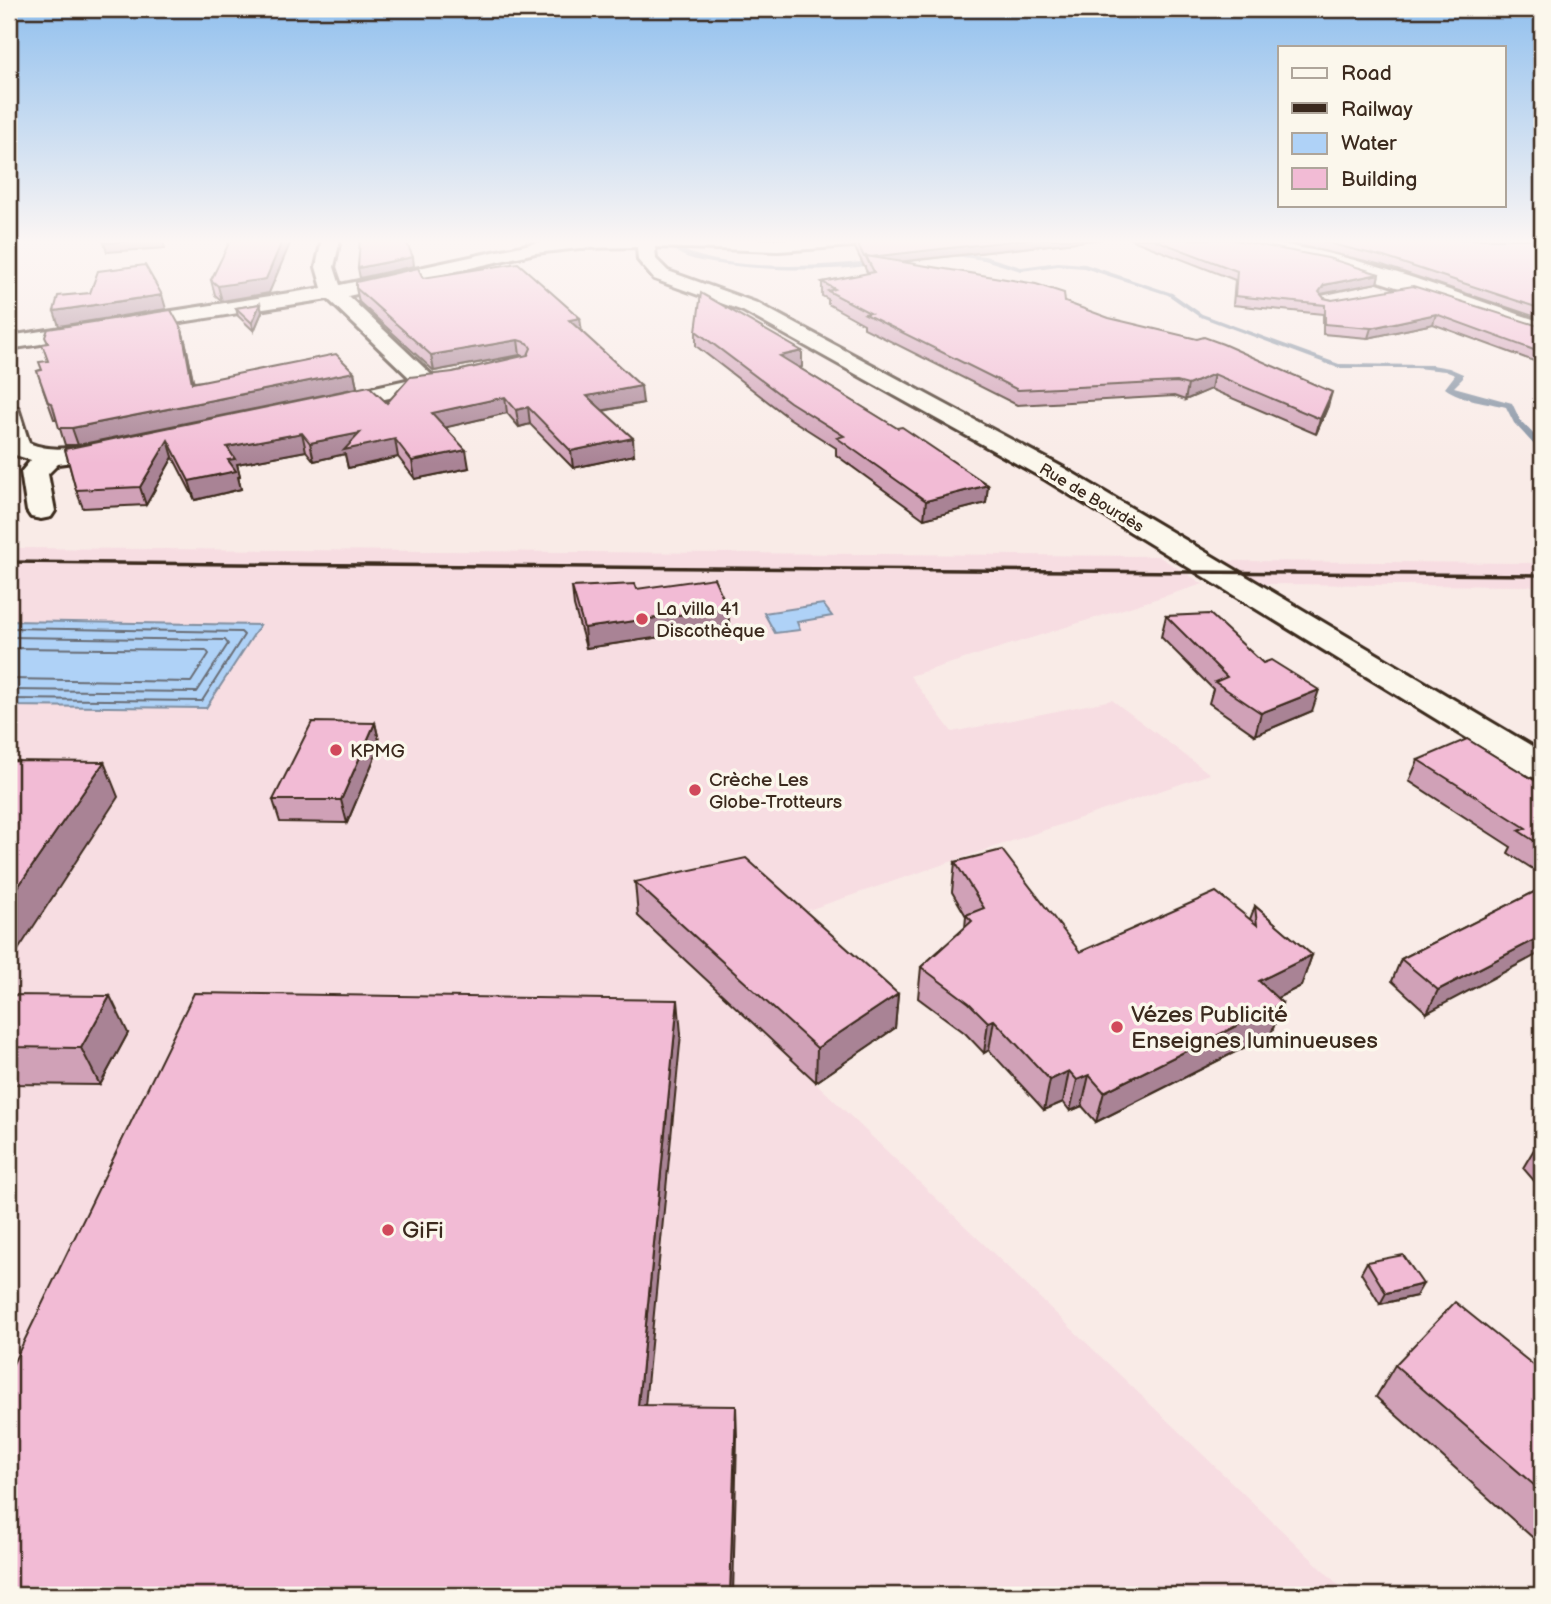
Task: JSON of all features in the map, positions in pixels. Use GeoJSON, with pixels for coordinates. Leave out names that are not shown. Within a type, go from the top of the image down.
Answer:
{"type":"FeatureCollection","features":[{"type":"Feature","properties":{"kind":"street"},"geometry":{"type":"LineString","coordinates":[[9,343],[198,314]]}},
{"type":"Feature","properties":{"kind":"street"},"geometry":{"type":"LineString","coordinates":[[302,410],[433,381],[422,375],[356,314]]}},
{"type":"Feature","properties":{"kind":"street","name":"Rue de Bourdès"},"geometry":{"type":"LineString","coordinates":[[763,314],[1055,474],[1542,768]]}},
{"type":"Feature","properties":{"kind":"street"},"geometry":{"type":"LineString","coordinates":[[1496,314],[1542,330]]}},
{"type":"Feature","properties":{"kind":"street"},"geometry":{"type":"LineString","coordinates":[[9,413],[17,447],[29,453],[51,457],[78,456],[144,443]]}},
{"type":"Feature","properties":{"kind":"street"},"geometry":{"type":"LineString","coordinates":[[41,511],[34,472],[51,457]]}},
{"type":"Feature","properties":{"kind":"shaded area"},"geometry":{"type":"Polygon","coordinates":[[[9,548],[1158,556],[1203,584],[910,676],[952,732],[1112,700],[1210,774],[779,920],[638,916],[816,1083],[1349,1595],[9,1595],[9,548]]]}},
{"type":"Feature","properties":{"kind":"shaded area"},"geometry":{"type":"Polygon","coordinates":[[[1224,561],[1542,563],[1542,586],[1258,584],[1224,561]]]}},
{"type":"Feature","properties":{"kind":"water"},"geometry":{"type":"Polygon","coordinates":[[[823,604],[832,616],[797,622],[800,630],[775,633],[764,613],[823,604]]]}},
{"type":"Feature","properties":{"kind":"water"},"geometry":{"type":"Polygon","coordinates":[[[9,621],[260,625],[206,708],[9,706],[9,621]]]}},
{"type":"Feature","properties":{"kind":"building"},"geometry":{"type":"Polygon","coordinates":[[[146,314],[173,314],[182,330],[192,383],[336,354],[354,372],[72,428],[59,428],[52,403],[48,402],[37,371],[42,370],[39,362],[48,361],[42,344],[48,343],[45,337],[48,329],[146,314]]]}},
{"type":"Feature","properties":{"kind":"building"},"geometry":{"type":"Polygon","coordinates":[[[242,314],[256,314],[252,323],[242,314]]]}},
{"type":"Feature","properties":{"kind":"building"},"geometry":{"type":"Polygon","coordinates":[[[385,314],[575,314],[580,318],[569,320],[641,386],[587,396],[633,438],[571,451],[528,407],[516,410],[505,397],[432,413],[466,450],[412,461],[395,439],[344,450],[360,433],[310,443],[302,433],[227,447],[235,459],[228,460],[236,471],[189,481],[168,440],[140,487],[76,490],[65,449],[369,386],[387,403],[410,377],[453,372],[528,355],[531,348],[528,343],[518,340],[431,355],[385,314]]]}},
{"type":"Feature","properties":{"kind":"building"},"geometry":{"type":"Polygon","coordinates":[[[698,314],[737,314],[802,351],[780,356],[897,428],[902,427],[988,485],[926,501],[837,438],[844,436],[790,402],[696,331],[698,314]]]}},
{"type":"Feature","properties":{"kind":"building"},"geometry":{"type":"Polygon","coordinates":[[[865,314],[1098,314],[1197,339],[1204,337],[1332,392],[1320,419],[1214,374],[1188,385],[1177,382],[1018,390],[865,314]]]}},
{"type":"Feature","properties":{"kind":"building"},"geometry":{"type":"Polygon","coordinates":[[[1325,314],[1501,314],[1542,327],[1542,353],[1436,314],[1371,328],[1325,324],[1325,314]]]}},
{"type":"Feature","properties":{"kind":"building"},"geometry":{"type":"Polygon","coordinates":[[[714,578],[728,608],[584,628],[572,587],[635,584],[637,589],[714,578]]]}},
{"type":"Feature","properties":{"kind":"building"},"geometry":{"type":"Polygon","coordinates":[[[1210,614],[1263,663],[1271,660],[1319,690],[1261,713],[1215,682],[1227,677],[1166,616],[1210,614]]]}},
{"type":"Feature","properties":{"kind":"building"},"geometry":{"type":"Polygon","coordinates":[[[312,722],[375,723],[341,800],[273,800],[312,722]]]}},
{"type":"Feature","properties":{"kind":"building"},"geometry":{"type":"Polygon","coordinates":[[[1467,739],[1542,785],[1542,846],[1519,831],[1526,828],[1418,760],[1467,739]]]}},
{"type":"Feature","properties":{"kind":"building"},"geometry":{"type":"Polygon","coordinates":[[[9,761],[104,762],[9,900],[9,761]]]}},
{"type":"Feature","properties":{"kind":"building"},"geometry":{"type":"Polygon","coordinates":[[[1002,850],[1080,952],[1216,892],[1257,925],[1255,906],[1312,955],[1259,981],[1282,1003],[1104,1092],[1089,1075],[1077,1080],[1069,1071],[1050,1080],[994,1020],[988,1022],[969,1003],[921,967],[972,921],[966,915],[984,908],[955,862],[1002,850]]]}},
{"type":"Feature","properties":{"kind":"building"},"geometry":{"type":"Polygon","coordinates":[[[746,858],[898,994],[817,1048],[635,882],[746,858]]]}},
{"type":"Feature","properties":{"kind":"building"},"geometry":{"type":"Polygon","coordinates":[[[1542,888],[1542,936],[1438,990],[1401,959],[1542,888]]]}},
{"type":"Feature","properties":{"kind":"building"},"geometry":{"type":"Polygon","coordinates":[[[194,993],[678,1000],[638,1405],[736,1406],[730,1595],[9,1595],[9,1372],[194,993]]]}},
{"type":"Feature","properties":{"kind":"building"},"geometry":{"type":"Polygon","coordinates":[[[9,995],[110,996],[81,1048],[9,1047],[9,995]]]}},
{"type":"Feature","properties":{"kind":"building"},"geometry":{"type":"Polygon","coordinates":[[[1403,1255],[1423,1284],[1386,1293],[1367,1262],[1403,1255]]]}},
{"type":"Feature","properties":{"kind":"building"},"geometry":{"type":"Polygon","coordinates":[[[1455,1302],[1542,1372],[1542,1492],[1395,1365],[1455,1302]]]}},
{"type":"Feature","properties":{"kind":"waterway"},"geometry":{"type":"LineString","coordinates":[[1198,314],[1338,366],[1432,367],[1459,374],[1459,378],[1449,388],[1509,405],[1517,421],[1542,448]]}},
{"type":"Feature","properties":{"kind":"railway"},"geometry":{"type":"LineString","coordinates":[[9,562],[1542,575]]}},
{"type":"Feature","properties":{"kind":"place","name":"La villa 41 Discothèque"},"geometry":{"type":"Point","coordinates":[642,619]}},
{"type":"Feature","properties":{"kind":"place","name":"KPMG"},"geometry":{"type":"Point","coordinates":[336,750]}},
{"type":"Feature","properties":{"kind":"place","name":"Crèche Les Globe-Trotteurs"},"geometry":{"type":"Point","coordinates":[695,790]}},
{"type":"Feature","properties":{"kind":"place","name":"Vézes Publicité Enseignes luminueuses"},"geometry":{"type":"Point","coordinates":[1117,1027]}},
{"type":"Feature","properties":{"kind":"place","name":"GiFi"},"geometry":{"type":"Point","coordinates":[388,1230]}}]}
